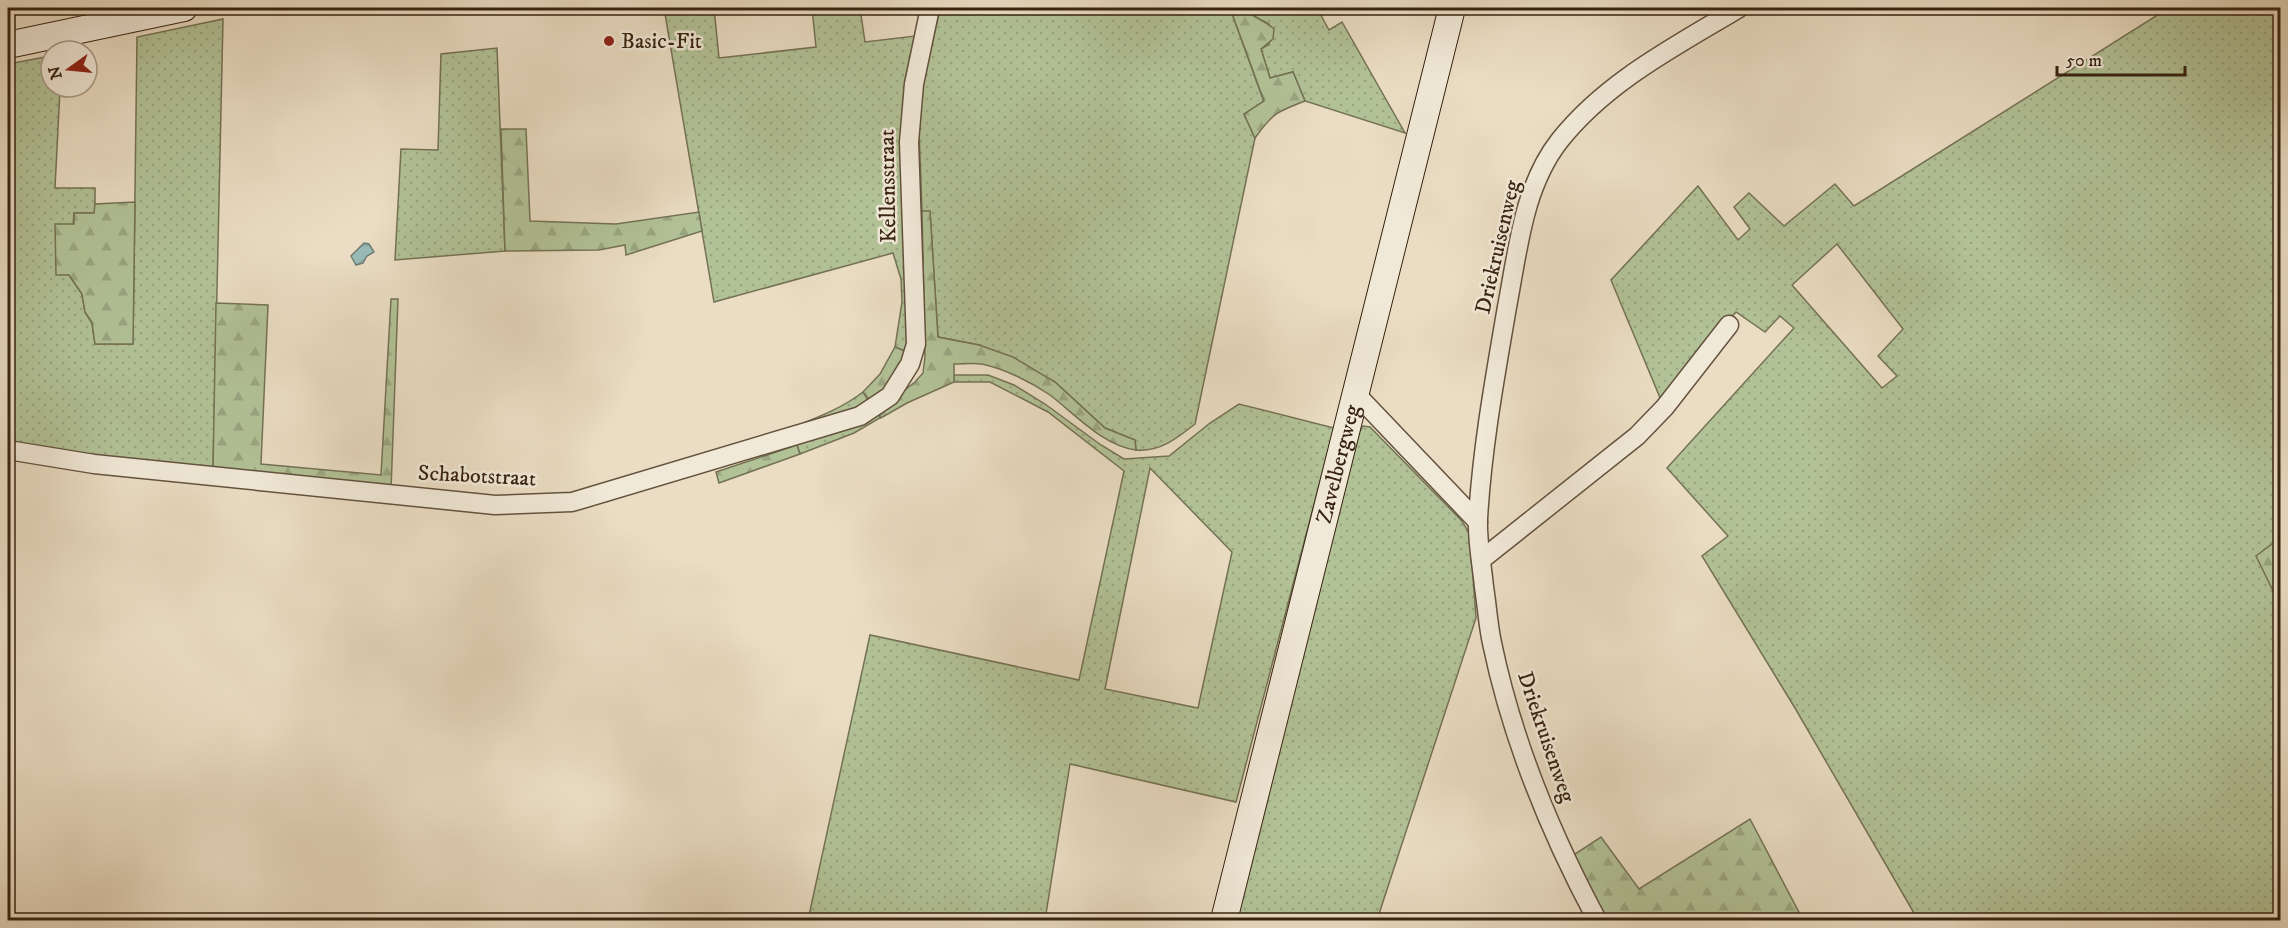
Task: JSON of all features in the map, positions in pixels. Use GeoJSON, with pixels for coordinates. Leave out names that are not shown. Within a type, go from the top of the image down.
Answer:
{"type":"FeatureCollection","features":[{"type":"Feature","properties":{"kind":"main road"},"geometry":{"type":"LineString","coordinates":[[8,45],[184,8]]}},
{"type":"Feature","properties":{"kind":"main road","name":"Zavelbergweg"},"geometry":{"type":"LineString","coordinates":[[1224,921],[1452,8]]}},
{"type":"Feature","properties":{"kind":"street","name":"Kellensstraat"},"geometry":{"type":"LineString","coordinates":[[910,364],[916,345],[909,142],[915,84],[930,8]]}},
{"type":"Feature","properties":{"kind":"street","name":"Driekruisenweg"},"geometry":{"type":"LineString","coordinates":[[1597,921],[1571,872],[1547,818],[1504,697],[1491,641],[1478,522],[1498,359],[1519,244],[1532,189],[1545,163],[1579,118],[1614,86],[1739,8]]}},
{"type":"Feature","properties":{"kind":"street"},"geometry":{"type":"LineString","coordinates":[[1481,560],[1637,436],[1665,407],[1729,325]]}},
{"type":"Feature","properties":{"kind":"street","name":"Schabotstraat"},"geometry":{"type":"LineString","coordinates":[[8,450],[94,464],[495,505],[572,502],[860,416],[890,396],[910,364]]}},
{"type":"Feature","properties":{"kind":"street"},"geometry":{"type":"LineString","coordinates":[[1355,393],[1478,522]]}},
{"type":"Feature","properties":{"kind":"green space"},"geometry":{"type":"Polygon","coordinates":[[[664,8],[714,8],[719,58],[816,47],[812,8],[860,8],[865,42],[915,36],[904,118],[901,176],[907,245],[909,353],[895,347],[902,302],[901,279],[893,253],[714,302],[664,8]]]}},
{"type":"Feature","properties":{"kind":"green space"},"geometry":{"type":"Polygon","coordinates":[[[1230,8],[1264,102],[1244,114],[1255,138],[1195,424],[1160,447],[1136,450],[1135,440],[1105,428],[1055,382],[979,345],[938,337],[930,212],[922,211],[918,103],[940,9],[1230,8]]]}},
{"type":"Feature","properties":{"kind":"green space"},"geometry":{"type":"Polygon","coordinates":[[[1230,8],[1244,8],[1274,29],[1273,39],[1261,49],[1270,78],[1293,72],[1305,101],[1276,114],[1255,138],[1244,114],[1264,101],[1230,8]]]}},
{"type":"Feature","properties":{"kind":"green space"},"geometry":{"type":"Polygon","coordinates":[[[1244,8],[1317,8],[1329,30],[1342,22],[1405,133],[1305,101],[1293,72],[1270,78],[1261,49],[1269,44],[1269,24],[1248,13],[1244,8]]]}},
{"type":"Feature","properties":{"kind":"green space"},"geometry":{"type":"Polygon","coordinates":[[[2163,8],[2280,8],[2280,538],[2257,556],[2280,605],[2280,920],[1918,920],[1795,708],[1702,556],[1728,536],[1667,468],[1794,328],[1780,316],[1765,332],[1736,312],[1661,400],[1611,280],[1698,186],[1738,240],[1750,229],[1734,207],[1749,193],[1784,226],[1835,184],[1854,206],[2164,11],[2163,8]],[[1837,244],[1792,285],[1882,388],[1897,376],[1878,356],[1903,329],[1837,244]]]}},
{"type":"Feature","properties":{"kind":"green space"},"geometry":{"type":"Polygon","coordinates":[[[223,19],[213,471],[8,445],[8,64],[39,58],[39,99],[59,99],[55,188],[95,188],[95,213],[74,213],[69,275],[82,294],[85,312],[92,323],[95,344],[133,344],[137,37],[223,19]]]}},
{"type":"Feature","properties":{"kind":"green space"},"geometry":{"type":"Polygon","coordinates":[[[497,48],[505,251],[395,260],[401,149],[438,150],[441,54],[497,48]]]}},
{"type":"Feature","properties":{"kind":"green space"},"geometry":{"type":"Polygon","coordinates":[[[501,129],[526,129],[530,221],[616,224],[699,212],[702,231],[626,255],[625,245],[599,250],[505,251],[501,129]]]}},
{"type":"Feature","properties":{"kind":"green space"},"geometry":{"type":"Polygon","coordinates":[[[135,202],[133,344],[95,344],[92,323],[85,312],[82,294],[69,275],[56,275],[55,224],[74,224],[74,213],[94,213],[95,204],[135,202]]]}},
{"type":"Feature","properties":{"kind":"green space"},"geometry":{"type":"Polygon","coordinates":[[[922,211],[930,211],[938,337],[979,345],[1013,357],[1055,382],[1105,428],[1135,440],[1136,450],[1101,436],[1035,385],[982,364],[954,364],[954,382],[907,403],[881,418],[878,411],[923,373],[925,357],[922,211]]]}},
{"type":"Feature","properties":{"kind":"green space"},"geometry":{"type":"Polygon","coordinates":[[[391,299],[398,299],[391,490],[213,471],[216,303],[268,305],[261,464],[381,475],[391,299]]]}},
{"type":"Feature","properties":{"kind":"green space"},"geometry":{"type":"Polygon","coordinates":[[[895,347],[909,353],[895,381],[872,405],[863,392],[880,374],[895,347]]]}},
{"type":"Feature","properties":{"kind":"green space"},"geometry":{"type":"Polygon","coordinates":[[[954,375],[988,375],[1014,385],[1124,459],[1169,456],[1210,423],[1239,404],[1334,428],[1236,802],[1070,764],[1045,920],[808,920],[870,635],[1079,680],[1124,471],[1048,412],[990,382],[954,382],[954,375]],[[1150,468],[1105,689],[1198,708],[1232,552],[1150,468]]]}},
{"type":"Feature","properties":{"kind":"green space"},"geometry":{"type":"Polygon","coordinates":[[[863,392],[872,405],[791,428],[837,408],[863,392]]]}},
{"type":"Feature","properties":{"kind":"green space"},"geometry":{"type":"Polygon","coordinates":[[[878,411],[880,418],[854,433],[800,454],[797,445],[842,429],[878,411]]]}},
{"type":"Feature","properties":{"kind":"green space"},"geometry":{"type":"Polygon","coordinates":[[[1363,426],[1370,427],[1461,520],[1470,534],[1476,618],[1377,920],[1235,920],[1359,433],[1363,426]]]}},
{"type":"Feature","properties":{"kind":"green space"},"geometry":{"type":"Polygon","coordinates":[[[797,445],[800,454],[719,483],[716,472],[797,445]]]}},
{"type":"Feature","properties":{"kind":"green space"},"geometry":{"type":"Polygon","coordinates":[[[2280,538],[2280,605],[2256,556],[2280,538]]]}},
{"type":"Feature","properties":{"kind":"green space"},"geometry":{"type":"Polygon","coordinates":[[[1750,819],[1803,920],[1604,920],[1572,856],[1601,837],[1639,889],[1750,819]]]}},
{"type":"Feature","properties":{"kind":"water"},"geometry":{"type":"Polygon","coordinates":[[[364,243],[369,244],[374,252],[367,256],[363,263],[356,265],[351,256],[364,243]]]}},
{"type":"Feature","properties":{"kind":"place","name":"Basic-Fit"},"geometry":{"type":"Point","coordinates":[609,41]}}]}
